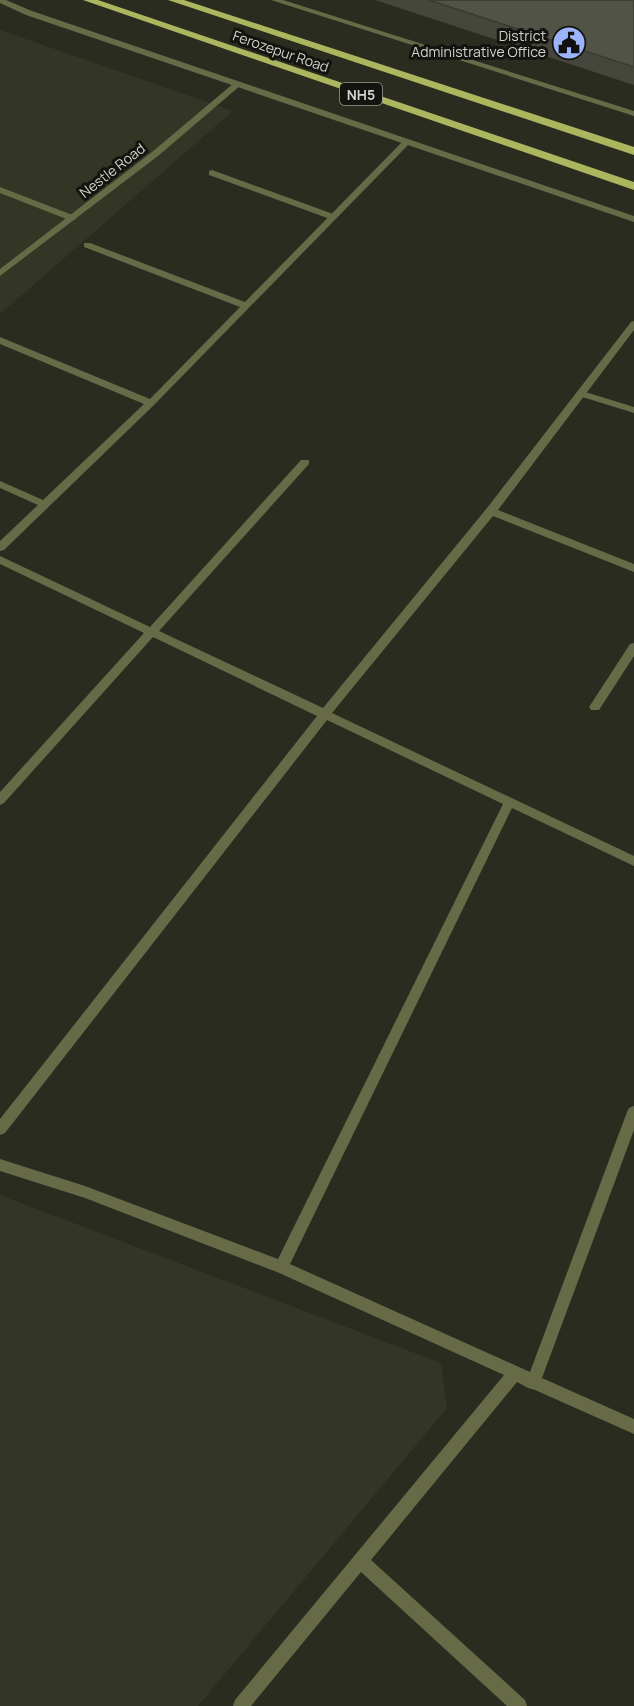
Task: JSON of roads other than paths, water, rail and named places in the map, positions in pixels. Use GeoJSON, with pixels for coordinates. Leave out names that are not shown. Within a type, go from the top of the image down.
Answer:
{"type":"FeatureCollection","features":[{"type":"Feature","properties":{"kind":"highway","name":"Ferozepur Road"},"geometry":{"type":"LineString","coordinates":[[88,0],[634,186]]}},
{"type":"Feature","properties":{"kind":"highway","name":"Ferozepur Road"},"geometry":{"type":"LineString","coordinates":[[173,0],[634,151]]}},
{"type":"Feature","properties":{"kind":"street"},"geometry":{"type":"LineString","coordinates":[[0,0],[29,13],[237,85],[634,219]]}},
{"type":"Feature","properties":{"kind":"street"},"geometry":{"type":"LineString","coordinates":[[275,0],[634,114]]}},
{"type":"Feature","properties":{"kind":"street","name":"Nestle Road"},"geometry":{"type":"LineString","coordinates":[[0,273],[155,154],[237,85]]}},
{"type":"Feature","properties":{"kind":"street"},"geometry":{"type":"LineString","coordinates":[[0,548],[151,403],[406,142]]}},
{"type":"Feature","properties":{"kind":"street"},"geometry":{"type":"LineString","coordinates":[[212,173],[333,217]]}},
{"type":"Feature","properties":{"kind":"street"},"geometry":{"type":"LineString","coordinates":[[0,190],[72,218]]}},
{"type":"Feature","properties":{"kind":"street"},"geometry":{"type":"LineString","coordinates":[[87,245],[245,305]]}},
{"type":"Feature","properties":{"kind":"street"},"geometry":{"type":"LineString","coordinates":[[0,1129],[325,714],[491,511],[634,324]]}},
{"type":"Feature","properties":{"kind":"street"},"geometry":{"type":"LineString","coordinates":[[0,340],[151,403]]}},
{"type":"Feature","properties":{"kind":"street"},"geometry":{"type":"LineString","coordinates":[[582,394],[634,410]]}},
{"type":"Feature","properties":{"kind":"street"},"geometry":{"type":"LineString","coordinates":[[0,801],[151,630],[305,462]]}},
{"type":"Feature","properties":{"kind":"street"},"geometry":{"type":"LineString","coordinates":[[0,484],[44,504]]}},
{"type":"Feature","properties":{"kind":"street"},"geometry":{"type":"LineString","coordinates":[[491,511],[634,568]]}},
{"type":"Feature","properties":{"kind":"street"},"geometry":{"type":"LineString","coordinates":[[0,560],[634,861]]}},
{"type":"Feature","properties":{"kind":"street"},"geometry":{"type":"LineString","coordinates":[[595,707],[634,647]]}},
{"type":"Feature","properties":{"kind":"street"},"geometry":{"type":"LineString","coordinates":[[281,1268],[510,801]]}},
{"type":"Feature","properties":{"kind":"street"},"geometry":{"type":"LineString","coordinates":[[533,1383],[634,1112]]}},
{"type":"Feature","properties":{"kind":"street"},"geometry":{"type":"LineString","coordinates":[[0,1165],[85,1192],[281,1268],[634,1427]]}},
{"type":"Feature","properties":{"kind":"street"},"geometry":{"type":"LineString","coordinates":[[241,1706],[515,1373]]}},
{"type":"Feature","properties":{"kind":"street"},"geometry":{"type":"LineString","coordinates":[[360,1561],[519,1706]]}},
{"type":"Feature","properties":{"kind":"place","name":"District Administrative Office"},"geometry":{"type":"Point","coordinates":[569,43]}}]}
